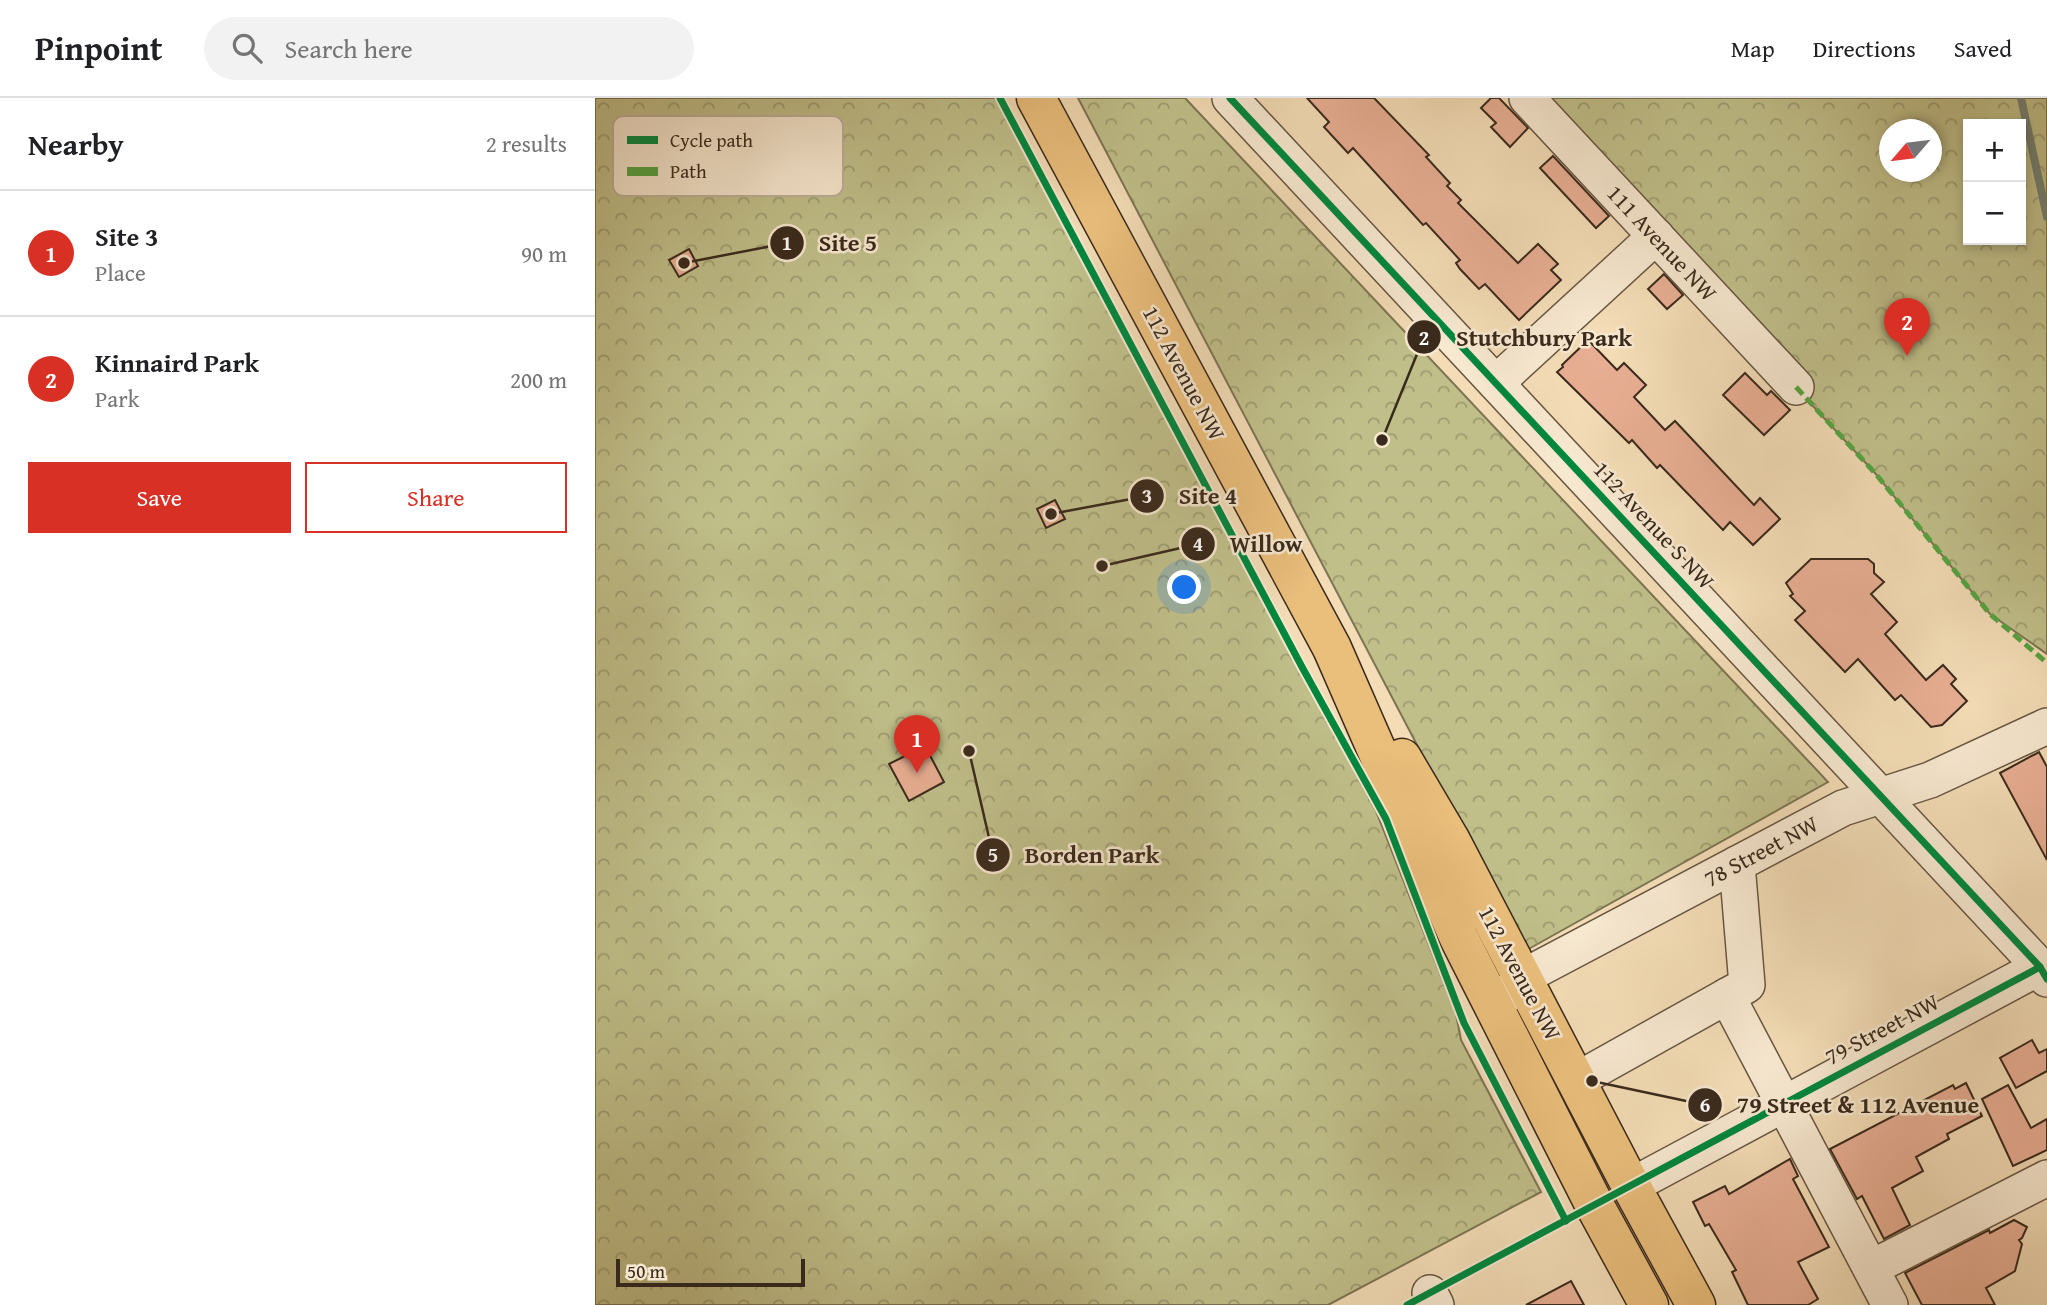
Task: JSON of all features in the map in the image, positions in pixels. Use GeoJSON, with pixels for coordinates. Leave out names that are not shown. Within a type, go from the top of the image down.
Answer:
{"type":"FeatureCollection","features":[{"type":"Feature","properties":{"kind":"main road","name":"112 Avenue NW"},"geometry":{"type":"LineString","coordinates":[[1036,98],[1332,648],[1439,819],[1696,1305]]}},
{"type":"Feature","properties":{"kind":"main road","name":"112 Avenue NW"},"geometry":{"type":"LineString","coordinates":[[1332,648],[1458,938],[1595,1206],[1649,1305]]}},
{"type":"Feature","properties":{"kind":"street","name":"112 Avenue S NW"},"geometry":{"type":"LineString","coordinates":[[1230,98],[2043,973]]}},
{"type":"Feature","properties":{"kind":"street","name":"111 Avenue NW"},"geometry":{"type":"LineString","coordinates":[[1527,98],[1796,387]]}},
{"type":"Feature","properties":{"kind":"street"},"geometry":{"type":"LineString","coordinates":[[1496,383],[1655,236]]}},
{"type":"Feature","properties":{"kind":"street","name":"78 Street NW"},"geometry":{"type":"LineString","coordinates":[[1493,1009],[1523,977],[1843,808],[1930,780],[2047,726]]}},
{"type":"Feature","properties":{"kind":"street"},"geometry":{"type":"LineString","coordinates":[[1577,1080],[1747,985],[1737,864]]}},
{"type":"Feature","properties":{"kind":"street","name":"79 Street NW"},"geometry":{"type":"LineString","coordinates":[[1631,1186],[1783,1103],[2043,973]]}},
{"type":"Feature","properties":{"kind":"street"},"geometry":{"type":"LineString","coordinates":[[1727,996],[1890,1305]]}},
{"type":"Feature","properties":{"kind":"street"},"geometry":{"type":"LineString","coordinates":[[1871,1268],[2047,1178]]}},
{"type":"Feature","properties":{"kind":"green space"},"geometry":{"type":"Polygon","coordinates":[[[595,98],[995,98],[1376,811],[1456,1014],[1461,1040],[1541,1192],[1328,1305],[595,1305],[595,98]]]}},
{"type":"Feature","properties":{"kind":"green space"},"geometry":{"type":"Polygon","coordinates":[[[1078,98],[1185,98],[1828,782],[1525,951],[1078,98]]]}},
{"type":"Feature","properties":{"kind":"green space"},"geometry":{"type":"Polygon","coordinates":[[[1527,98],[2047,98],[2047,654],[1990,614],[1875,473],[1527,98]]]}},
{"type":"Feature","properties":{"kind":"building"},"geometry":{"type":"Polygon","coordinates":[[[1307,98],[1374,98],[1429,155],[1426,157],[1450,183],[1447,186],[1461,200],[1458,203],[1518,263],[1538,244],[1558,264],[1551,270],[1561,280],[1519,320],[1485,284],[1479,289],[1456,263],[1460,260],[1426,223],[1423,225],[1353,148],[1348,153],[1324,127],[1329,122],[1307,98]]]}},
{"type":"Feature","properties":{"kind":"building"},"geometry":{"type":"Polygon","coordinates":[[[1491,98],[1499,98],[1528,128],[1510,147],[1491,127],[1496,123],[1481,108],[1491,98]]]}},
{"type":"Feature","properties":{"kind":"building"},"geometry":{"type":"Polygon","coordinates":[[[1553,156],[1609,216],[1596,228],[1540,168],[1553,156]]]}},
{"type":"Feature","properties":{"kind":"building"},"geometry":{"type":"Polygon","coordinates":[[[689,249],[698,266],[679,277],[669,260],[689,249]]]}},
{"type":"Feature","properties":{"kind":"building"},"geometry":{"type":"Polygon","coordinates":[[[1664,274],[1683,295],[1667,309],[1648,289],[1664,274]]]}},
{"type":"Feature","properties":{"kind":"building"},"geometry":{"type":"Polygon","coordinates":[[[1588,340],[1617,370],[1624,363],[1646,385],[1634,397],[1665,430],[1675,421],[1754,505],[1760,498],[1780,519],[1753,545],[1730,522],[1723,530],[1660,465],[1657,468],[1632,440],[1629,443],[1557,372],[1588,340]]]}},
{"type":"Feature","properties":{"kind":"building"},"geometry":{"type":"Polygon","coordinates":[[[1745,373],[1767,395],[1771,391],[1790,410],[1764,435],[1723,395],[1745,373]]]}},
{"type":"Feature","properties":{"kind":"building"},"geometry":{"type":"Polygon","coordinates":[[[1055,500],[1065,519],[1046,528],[1037,509],[1055,500]]]}},
{"type":"Feature","properties":{"kind":"building"},"geometry":{"type":"Polygon","coordinates":[[[1811,559],[1868,559],[1874,564],[1874,573],[1884,582],[1871,594],[1897,622],[1885,634],[1926,680],[1943,665],[1956,679],[1951,684],[1967,701],[1942,725],[1931,727],[1901,695],[1895,700],[1858,659],[1845,672],[1795,620],[1805,611],[1790,596],[1793,594],[1786,583],[1811,559]]]}},
{"type":"Feature","properties":{"kind":"building"},"geometry":{"type":"Polygon","coordinates":[[[925,746],[944,782],[909,801],[889,764],[925,746]]]}},
{"type":"Feature","properties":{"kind":"building"},"geometry":{"type":"Polygon","coordinates":[[[2039,752],[2047,767],[2047,860],[2000,773],[2039,752]]]}},
{"type":"Feature","properties":{"kind":"building"},"geometry":{"type":"Polygon","coordinates":[[[2032,1040],[2039,1053],[2047,1049],[2047,1071],[2016,1088],[2000,1058],[2032,1040]]]}},
{"type":"Feature","properties":{"kind":"building"},"geometry":{"type":"Polygon","coordinates":[[[1966,1083],[1982,1116],[1947,1134],[1949,1139],[1916,1157],[1923,1171],[1892,1188],[1910,1225],[1884,1239],[1862,1196],[1857,1199],[1830,1149],[1953,1085],[1955,1089],[1966,1083]]]}},
{"type":"Feature","properties":{"kind":"building"},"geometry":{"type":"Polygon","coordinates":[[[2008,1085],[2031,1128],[2047,1119],[2047,1150],[2013,1166],[1982,1099],[2008,1085]]]}},
{"type":"Feature","properties":{"kind":"building"},"geometry":{"type":"Polygon","coordinates":[[[1790,1159],[1798,1176],[1793,1179],[1829,1247],[1798,1262],[1818,1299],[1808,1305],[1748,1305],[1732,1272],[1736,1270],[1709,1224],[1705,1226],[1693,1202],[1725,1186],[1729,1194],[1790,1159]]]}},
{"type":"Feature","properties":{"kind":"building"},"geometry":{"type":"Polygon","coordinates":[[[2014,1220],[2027,1227],[2019,1240],[2022,1244],[2015,1271],[1986,1288],[1995,1305],[1922,1305],[1905,1273],[2014,1220]]]}},
{"type":"Feature","properties":{"kind":"building"},"geometry":{"type":"Polygon","coordinates":[[[1571,1281],[1584,1305],[1526,1305],[1571,1281]]]}},
{"type":"Feature","properties":{"kind":"waterway"},"geometry":{"type":"LineString","coordinates":[[2021,98],[2047,217]]}},
{"type":"Feature","properties":{"kind":"marked path"},"geometry":{"type":"LineString","coordinates":[[1796,387],[1875,473],[1990,614],[2047,663]]}},
{"type":"Feature","properties":{"kind":"cycle path"},"geometry":{"type":"LineString","coordinates":[[1000,98],[1302,667],[1386,819],[1464,1023],[1566,1221]]}},
{"type":"Feature","properties":{"kind":"cycle path"},"geometry":{"type":"LineString","coordinates":[[1230,98],[2040,967],[2047,979]]}},
{"type":"Feature","properties":{"kind":"cycle path"},"geometry":{"type":"LineString","coordinates":[[1407,1305],[2040,967]]}},
{"type":"Feature","properties":{"kind":"place","name":"Site 5"},"geometry":{"type":"Point","coordinates":[684,263]}},
{"type":"Feature","properties":{"kind":"place","name":"Kinnaird Park"},"geometry":{"type":"Point","coordinates":[1907,356]}},
{"type":"Feature","properties":{"kind":"place","name":"Stutchbury Park"},"geometry":{"type":"Point","coordinates":[1382,440]}},
{"type":"Feature","properties":{"kind":"place","name":"Site 4"},"geometry":{"type":"Point","coordinates":[1051,514]}},
{"type":"Feature","properties":{"kind":"place","name":"Willow"},"geometry":{"type":"Point","coordinates":[1102,566]}},
{"type":"Feature","properties":{"kind":"place","name":"Borden Park"},"geometry":{"type":"Point","coordinates":[969,751]}},
{"type":"Feature","properties":{"kind":"place","name":"Site 3"},"geometry":{"type":"Point","coordinates":[917,773]}},
{"type":"Feature","properties":{"kind":"place","name":"79 Street & 112 Avenue"},"geometry":{"type":"Point","coordinates":[1592,1081]}}]}
